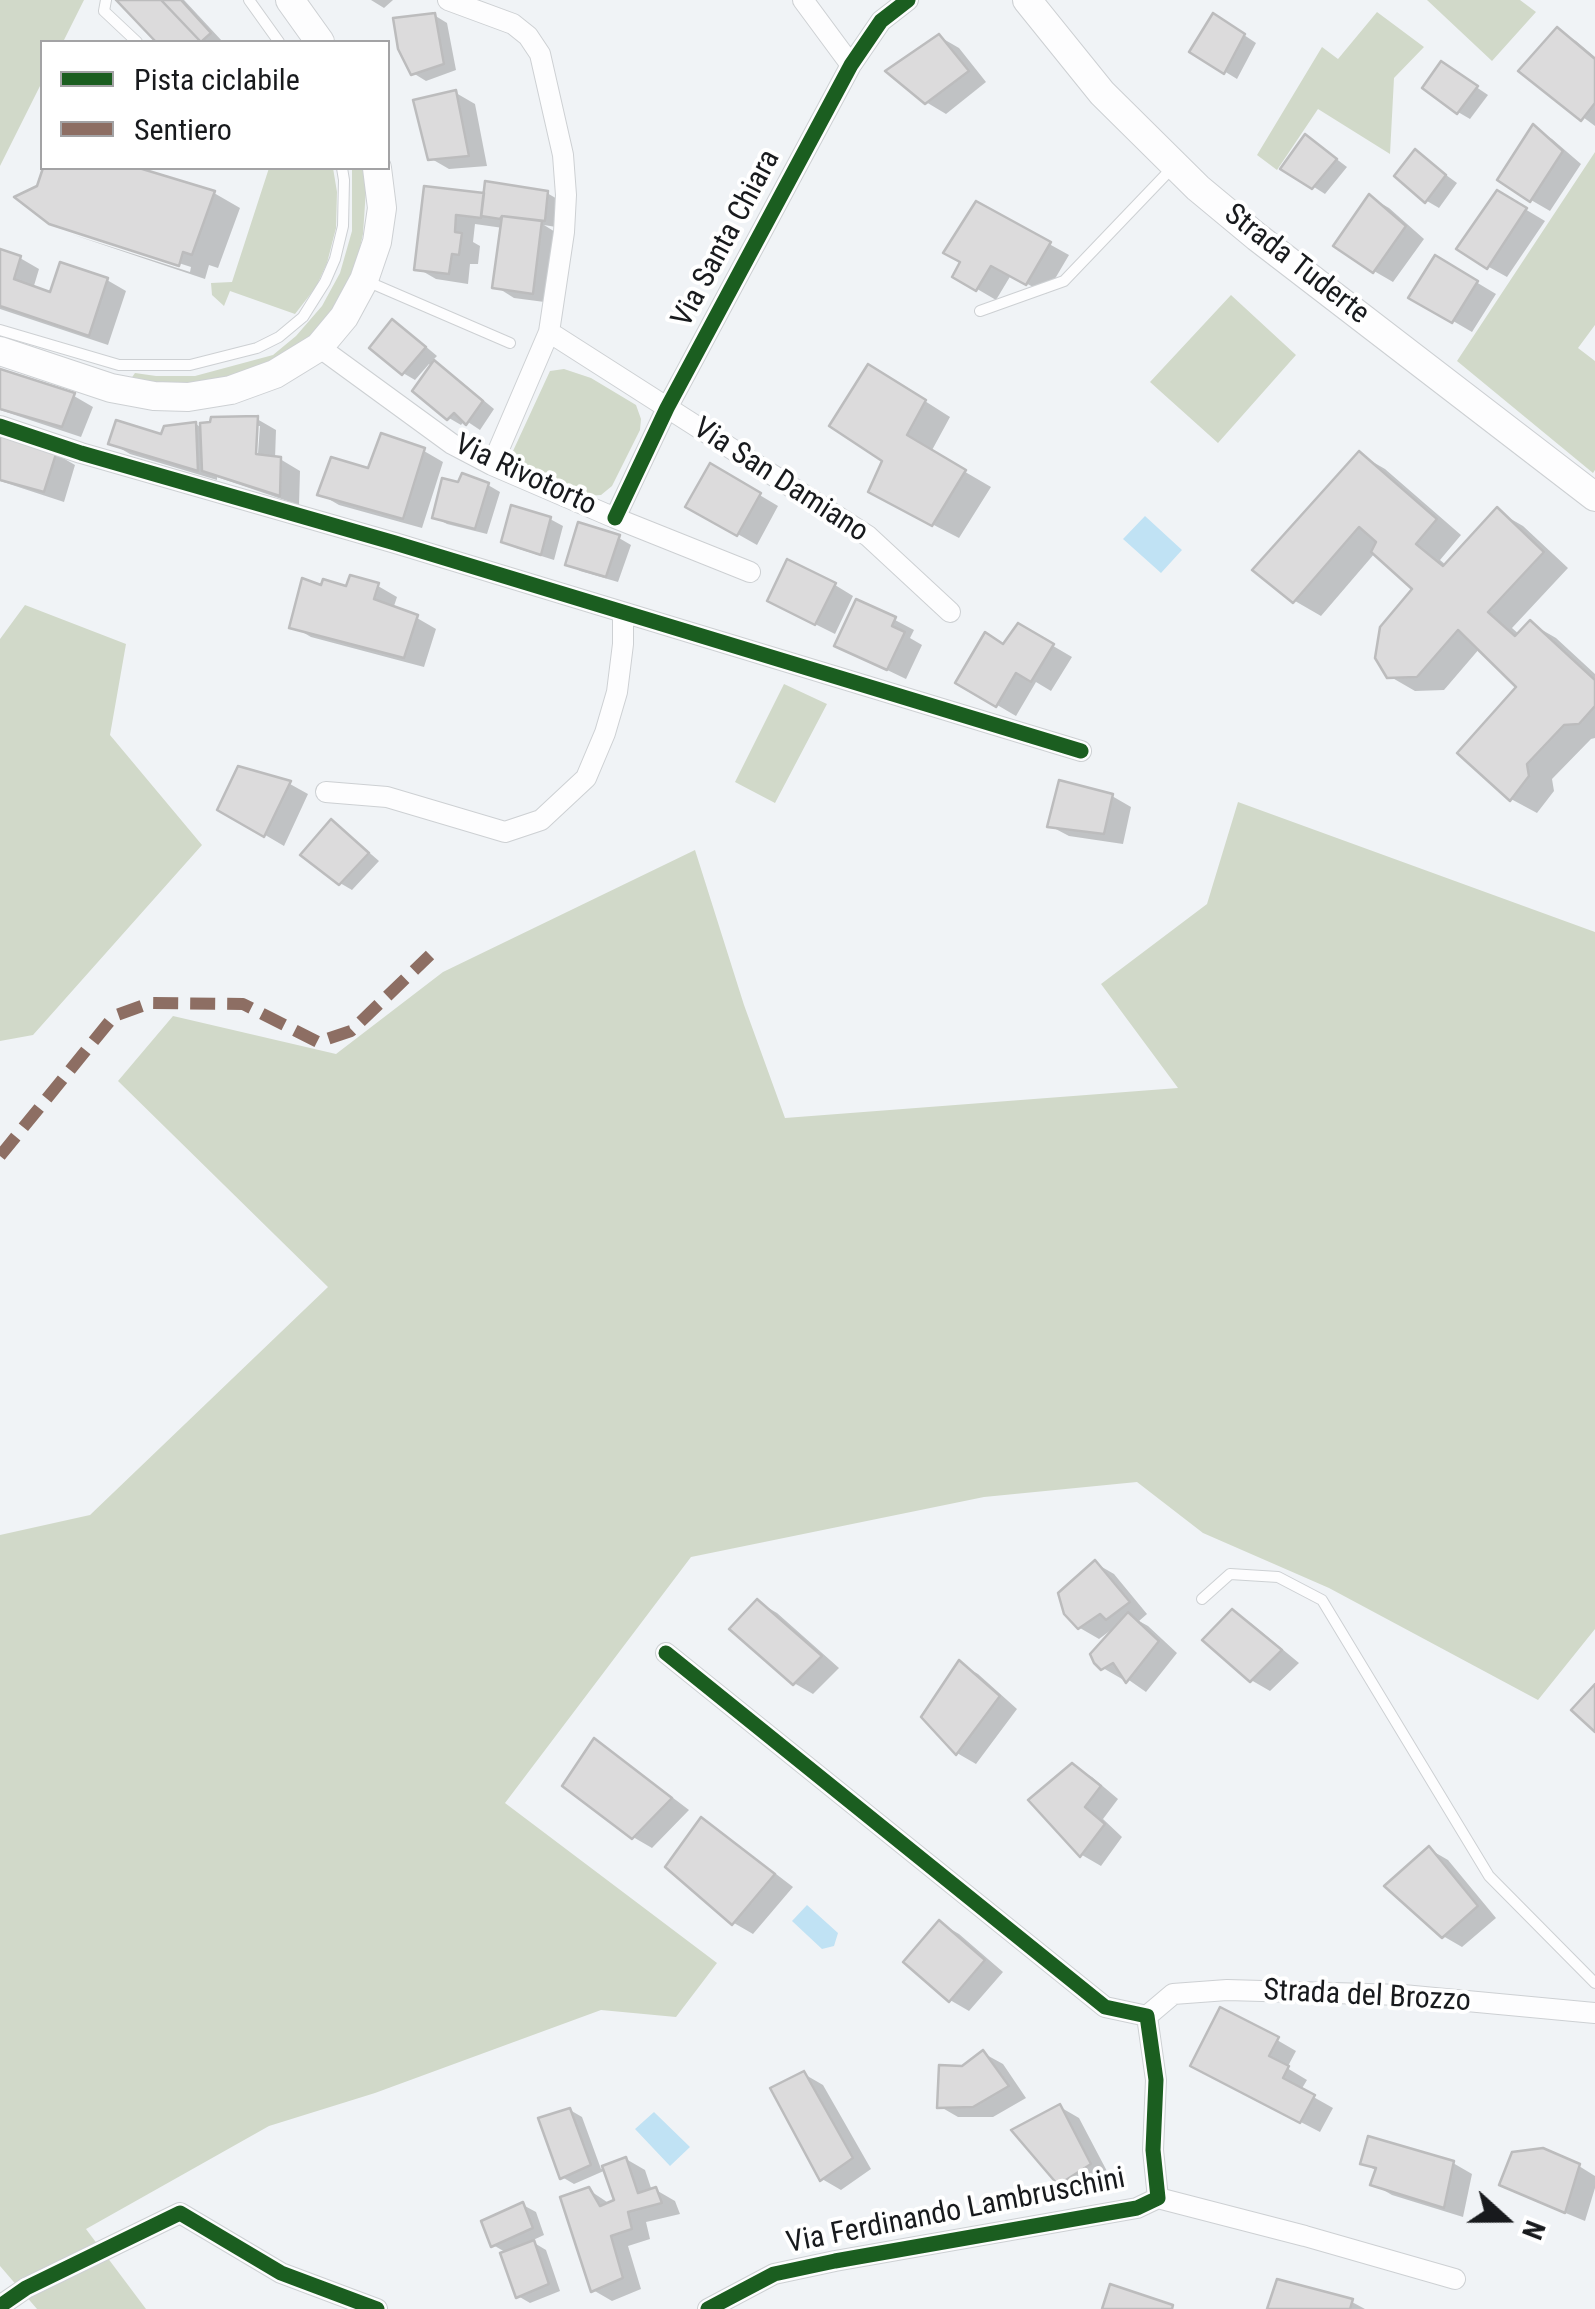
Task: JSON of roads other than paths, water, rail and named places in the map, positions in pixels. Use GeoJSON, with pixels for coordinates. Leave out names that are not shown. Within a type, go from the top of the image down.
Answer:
{"type":"FeatureCollection","features":[{"type":"Feature","properties":{"kind":"main road"},"geometry":{"type":"LineString","coordinates":[[290,0],[319,40]]}},
{"type":"Feature","properties":{"kind":"main road","name":"Strada Tuderte"},"geometry":{"type":"LineString","coordinates":[[1027,0],[1102,93],[1198,188],[1595,497]]}},
{"type":"Feature","properties":{"kind":"main road"},"geometry":{"type":"LineString","coordinates":[[4,342],[115,377],[154,396],[188,397],[231,390],[275,374],[319,347],[344,317],[364,280],[377,242],[382,208],[377,170]]}},
{"type":"Feature","properties":{"kind":"street"},"geometry":{"type":"LineString","coordinates":[[448,0],[513,24],[528,36],[540,54],[563,155],[564,232],[549,332],[492,465]]}},
{"type":"Feature","properties":{"kind":"street"},"geometry":{"type":"LineString","coordinates":[[803,0],[850,66]]}},
{"type":"Feature","properties":{"kind":"street","name":"Via Santa Chiara"},"geometry":{"type":"LineString","coordinates":[[615,518],[668,408],[850,66],[880,22],[908,0]]}},
{"type":"Feature","properties":{"kind":"street","name":"Via San Damiano"},"geometry":{"type":"LineString","coordinates":[[549,332],[868,536],[950,612]]}},
{"type":"Feature","properties":{"kind":"street","name":"Via Rivotorto"},"geometry":{"type":"LineString","coordinates":[[319,347],[452,444],[492,465],[750,572]]}},
{"type":"Feature","properties":{"kind":"street"},"geometry":{"type":"LineString","coordinates":[[0,426],[1082,751]]}},
{"type":"Feature","properties":{"kind":"street"},"geometry":{"type":"LineString","coordinates":[[326,792],[387,797],[504,832],[542,820],[586,778],[605,733],[617,692],[622,614]]}},
{"type":"Feature","properties":{"kind":"street"},"geometry":{"type":"LineString","coordinates":[[666,1653],[1105,2007],[1147,2016]]}},
{"type":"Feature","properties":{"kind":"street","name":"Strada del Brozzo"},"geometry":{"type":"LineString","coordinates":[[1147,2016],[1173,1994],[1227,1990],[1402,1995],[1595,2013]]}},
{"type":"Feature","properties":{"kind":"street","name":"Via Ferdinando Lambruschini"},"geometry":{"type":"LineString","coordinates":[[708,2309],[774,2274],[1137,2208],[1158,2198],[1153,2150],[1156,2080],[1147,2016]]}},
{"type":"Feature","properties":{"kind":"street"},"geometry":{"type":"LineString","coordinates":[[1158,2198],[1454,2279]]}},
{"type":"Feature","properties":{"kind":"street"},"geometry":{"type":"LineString","coordinates":[[0,2306],[26,2288],[180,2213],[281,2273],[377,2309]]}},
{"type":"Feature","properties":{"kind":"lane"},"geometry":{"type":"LineString","coordinates":[[106,0],[104,11],[135,40]]}},
{"type":"Feature","properties":{"kind":"lane"},"geometry":{"type":"LineString","coordinates":[[250,0],[278,40]]}},
{"type":"Feature","properties":{"kind":"lane"},"geometry":{"type":"LineString","coordinates":[[980,311],[1064,281],[1174,165]]}},
{"type":"Feature","properties":{"kind":"lane"},"geometry":{"type":"LineString","coordinates":[[115,377],[190,365],[257,348],[279,337],[303,317],[326,282],[335,259],[343,226],[342,170]]}},
{"type":"Feature","properties":{"kind":"lane"},"geometry":{"type":"LineString","coordinates":[[364,280],[510,342]]}},
{"type":"Feature","properties":{"kind":"lane"},"geometry":{"type":"LineString","coordinates":[[1202,1599],[1230,1574],[1278,1577],[1322,1600],[1488,1876],[1595,1982]]}},
{"type":"Feature","properties":{"kind":"water"},"geometry":{"type":"Polygon","coordinates":[[[1145,516],[1182,550],[1161,573],[1123,539],[1145,516]]]}},
{"type":"Feature","properties":{"kind":"water"},"geometry":{"type":"Polygon","coordinates":[[[807,1905],[838,1933],[834,1946],[822,1949],[792,1921],[807,1905]]]}},
{"type":"Feature","properties":{"kind":"water"},"geometry":{"type":"Polygon","coordinates":[[[654,2112],[690,2147],[670,2166],[635,2129],[654,2112]]]}},
{"type":"Feature","properties":{"kind":"railway"},"geometry":{"type":"LineString","coordinates":[[0,2302],[6,2309]]}}]}
